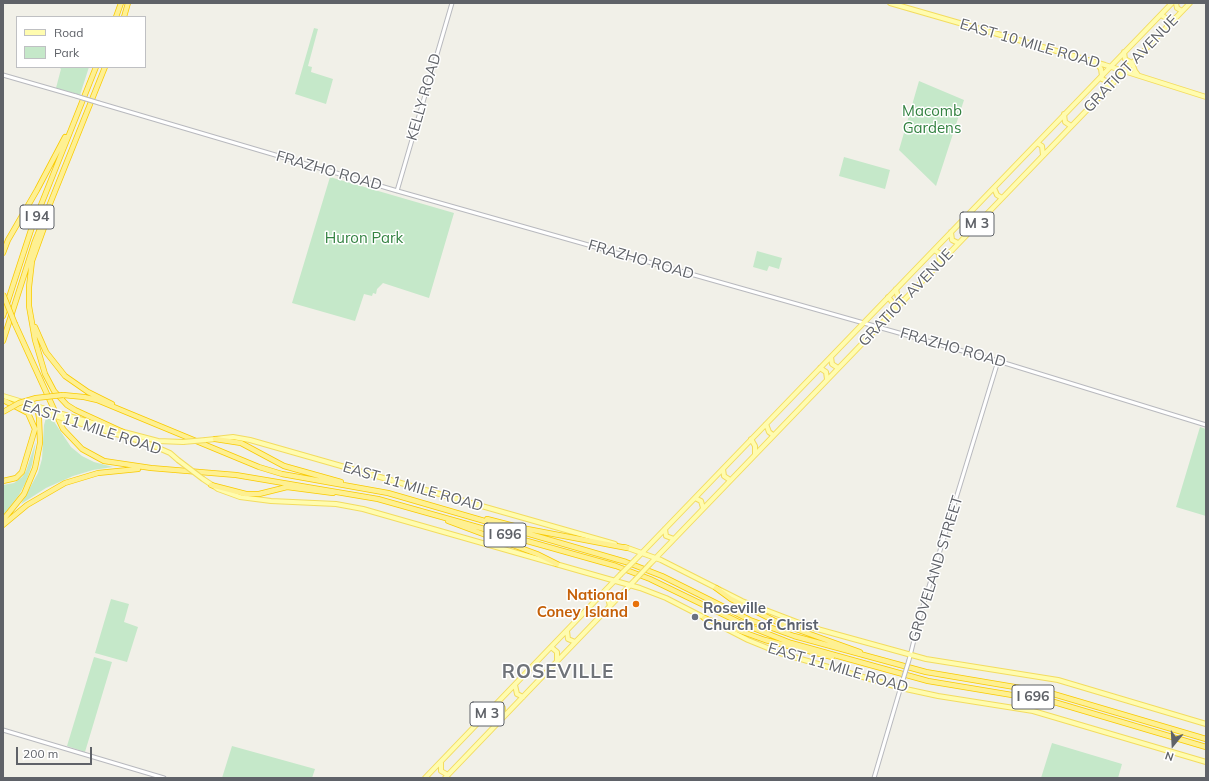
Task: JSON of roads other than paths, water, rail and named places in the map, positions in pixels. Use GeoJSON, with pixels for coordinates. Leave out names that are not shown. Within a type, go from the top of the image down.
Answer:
{"type":"FeatureCollection","features":[{"type":"Feature","properties":{"kind":"highway"},"geometry":{"type":"LineString","coordinates":[[116,16],[121,3]]}},
{"type":"Feature","properties":{"kind":"highway"},"geometry":{"type":"LineString","coordinates":[[125,15],[130,3]]}},
{"type":"Feature","properties":{"kind":"highway","name":"I 94"},"geometry":{"type":"LineString","coordinates":[[3,316],[29,237],[96,68]]}},
{"type":"Feature","properties":{"kind":"highway","name":"I 94"},"geometry":{"type":"LineString","coordinates":[[3,341],[35,241],[52,202],[105,68]]}},
{"type":"Feature","properties":{"kind":"highway"},"geometry":{"type":"LineString","coordinates":[[3,253],[15,227],[37,190],[74,120]]}},
{"type":"Feature","properties":{"kind":"highway"},"geometry":{"type":"LineString","coordinates":[[52,202],[32,261],[29,287],[30,310],[41,361],[51,385],[59,398],[75,410],[123,432]]}},
{"type":"Feature","properties":{"kind":"highway"},"geometry":{"type":"LineString","coordinates":[[3,242],[15,227]]}},
{"type":"Feature","properties":{"kind":"highway"},"geometry":{"type":"LineString","coordinates":[[3,294],[60,423],[72,440],[87,453],[104,461],[151,468]]}},
{"type":"Feature","properties":{"kind":"highway"},"geometry":{"type":"LineString","coordinates":[[30,310],[40,340],[52,360],[66,376],[88,392],[150,422]]}},
{"type":"Feature","properties":{"kind":"highway"},"geometry":{"type":"LineString","coordinates":[[3,412],[19,403],[36,398],[63,395],[97,400],[150,422]]}},
{"type":"Feature","properties":{"kind":"highway"},"geometry":{"type":"LineString","coordinates":[[3,481],[16,478],[22,472],[35,429],[28,413],[4,399]]}},
{"type":"Feature","properties":{"kind":"highway"},"geometry":{"type":"LineString","coordinates":[[3,520],[24,494],[35,468],[40,443],[37,408]]}},
{"type":"Feature","properties":{"kind":"highway","name":"I 696"},"geometry":{"type":"LineString","coordinates":[[150,422],[259,467],[294,476],[392,494],[630,564],[662,576],[772,629],[900,666],[942,676],[1050,693],[1206,739]]}},
{"type":"Feature","properties":{"kind":"highway"},"geometry":{"type":"LineString","coordinates":[[215,438],[241,443],[284,466],[352,486]]}},
{"type":"Feature","properties":{"kind":"highway"},"geometry":{"type":"LineString","coordinates":[[3,525],[27,505],[65,484],[86,476],[110,470],[151,468]]}},
{"type":"Feature","properties":{"kind":"highway","name":"I 696"},"geometry":{"type":"LineString","coordinates":[[151,468],[236,475],[348,493],[395,503],[616,566],[660,583],[766,634],[928,681],[1043,700],[1206,748]]}},
{"type":"Feature","properties":{"kind":"highway"},"geometry":{"type":"LineString","coordinates":[[211,485],[246,494],[259,494],[286,487],[348,493]]}},
{"type":"Feature","properties":{"kind":"highway"},"geometry":{"type":"LineString","coordinates":[[395,503],[510,544],[557,564]]}},
{"type":"Feature","properties":{"kind":"highway"},"geometry":{"type":"LineString","coordinates":[[462,514],[627,548]]}},
{"type":"Feature","properties":{"kind":"highway"},"geometry":{"type":"LineString","coordinates":[[716,588],[743,605],[779,623],[857,651],[891,661],[900,666]]}},
{"type":"Feature","properties":{"kind":"highway"},"geometry":{"type":"LineString","coordinates":[[704,618],[765,640],[829,657],[857,661]]}},
{"type":"Feature","properties":{"kind":"main road","name":"EAST 10 MILE ROAD"},"geometry":{"type":"LineString","coordinates":[[891,3],[1124,71],[1206,97]]}},
{"type":"Feature","properties":{"kind":"main road","name":"GRATIOT AVENUE"},"geometry":{"type":"LineString","coordinates":[[642,553],[1172,3]]}},
{"type":"Feature","properties":{"kind":"main road"},"geometry":{"type":"LineString","coordinates":[[1176,3],[1177,8],[1182,11]]}},
{"type":"Feature","properties":{"kind":"main road","name":"GRATIOT AVENUE"},"geometry":{"type":"LineString","coordinates":[[656,558],[1190,3]]}},
{"type":"Feature","properties":{"kind":"main road"},"geometry":{"type":"LineString","coordinates":[[1161,15],[1166,18],[1167,26]]}},
{"type":"Feature","properties":{"kind":"main road"},"geometry":{"type":"LineString","coordinates":[[1124,52],[1125,59],[1132,63],[1135,71],[1140,76]]}},
{"type":"Feature","properties":{"kind":"main road"},"geometry":{"type":"LineString","coordinates":[[1097,63],[1101,69],[1101,77],[1106,81],[1108,88]]}},
{"type":"Feature","properties":{"kind":"main road"},"geometry":{"type":"LineString","coordinates":[[1064,114],[1065,122],[1071,126]]}},
{"type":"Feature","properties":{"kind":"main road"},"geometry":{"type":"LineString","coordinates":[[1037,143],[1042,146],[1043,155]]}},
{"type":"Feature","properties":{"kind":"main road"},"geometry":{"type":"LineString","coordinates":[[994,188],[997,195],[1002,198]]}},
{"type":"Feature","properties":{"kind":"main road"},"geometry":{"type":"LineString","coordinates":[[951,232],[952,240],[958,243]]}},
{"type":"Feature","properties":{"kind":"main road"},"geometry":{"type":"LineString","coordinates":[[934,250],[939,253],[940,262]]}},
{"type":"Feature","properties":{"kind":"main road"},"geometry":{"type":"LineString","coordinates":[[896,289],[898,298],[903,301]]}},
{"type":"Feature","properties":{"kind":"main road"},"geometry":{"type":"LineString","coordinates":[[888,297],[893,303],[893,311]]}},
{"type":"Feature","properties":{"kind":"main road"},"geometry":{"type":"LineString","coordinates":[[831,357],[832,364],[838,368]]}},
{"type":"Feature","properties":{"kind":"main road"},"geometry":{"type":"LineString","coordinates":[[820,368],[826,372],[828,379]]}},
{"type":"Feature","properties":{"kind":"main road","name":"EAST 11 MILE ROAD"},"geometry":{"type":"LineString","coordinates":[[4,399],[46,409],[152,440],[174,443],[233,437],[250,440],[642,553],[656,558],[716,588],[793,622],[940,662],[1058,680],[1206,724]]}},
{"type":"Feature","properties":{"kind":"main road","name":"EAST 11 MILE ROAD"},"geometry":{"type":"LineString","coordinates":[[37,408],[49,414],[148,444],[170,453],[211,485],[240,497],[252,500],[324,503],[350,506],[615,580],[655,593],[748,640],[780,653],[901,688],[938,696],[1029,710],[1206,762]]}},
{"type":"Feature","properties":{"kind":"main road"},"geometry":{"type":"LineString","coordinates":[[766,424],[769,432],[774,435]]}},
{"type":"Feature","properties":{"kind":"main road"},"geometry":{"type":"LineString","coordinates":[[752,439],[755,446],[755,454]]}},
{"type":"Feature","properties":{"kind":"main road"},"geometry":{"type":"LineString","coordinates":[[170,453],[169,448],[174,443]]}},
{"type":"Feature","properties":{"kind":"main road"},"geometry":{"type":"LineString","coordinates":[[723,469],[724,476],[730,480]]}},
{"type":"Feature","properties":{"kind":"main road"},"geometry":{"type":"LineString","coordinates":[[695,498],[701,501],[703,508]]}},
{"type":"Feature","properties":{"kind":"main road"},"geometry":{"type":"LineString","coordinates":[[665,529],[666,536],[674,539]]}},
{"type":"Feature","properties":{"kind":"main road","name":"M 3"},"geometry":{"type":"LineString","coordinates":[[426,778],[642,553]]}},
{"type":"Feature","properties":{"kind":"main road","name":"M 3"},"geometry":{"type":"LineString","coordinates":[[446,776],[656,558]]}},
{"type":"Feature","properties":{"kind":"main road"},"geometry":{"type":"LineString","coordinates":[[601,595],[608,598],[610,607]]}},
{"type":"Feature","properties":{"kind":"main road"},"geometry":{"type":"LineString","coordinates":[[567,630],[568,639],[575,642]]}},
{"type":"Feature","properties":{"kind":"main road"},"geometry":{"type":"LineString","coordinates":[[551,647],[557,652],[557,660]]}},
{"type":"Feature","properties":{"kind":"main road"},"geometry":{"type":"LineString","coordinates":[[515,685],[516,694],[522,697]]}},
{"type":"Feature","properties":{"kind":"main road"},"geometry":{"type":"LineString","coordinates":[[497,704],[503,708],[503,717]]}},
{"type":"Feature","properties":{"kind":"main road"},"geometry":{"type":"LineString","coordinates":[[441,763],[441,771],[446,776]]}},
{"type":"Feature","properties":{"kind":"street","name":"KELLY ROAD"},"geometry":{"type":"LineString","coordinates":[[397,191],[452,3]]}},
{"type":"Feature","properties":{"kind":"street","name":"FRAZHO ROAD"},"geometry":{"type":"LineString","coordinates":[[3,75],[397,191],[998,361],[1206,425]]}},
{"type":"Feature","properties":{"kind":"street","name":"GROVELAND STREET"},"geometry":{"type":"LineString","coordinates":[[874,778],[911,655],[920,616],[998,361]]}},
{"type":"Feature","properties":{"kind":"street"},"geometry":{"type":"LineString","coordinates":[[3,730],[164,778]]}},
{"type":"Feature","properties":{"kind":"place","name":"National Coney Island"},"geometry":{"type":"Point","coordinates":[636,604]}},
{"type":"Feature","properties":{"kind":"place","name":"Roseville Church of Christ"},"geometry":{"type":"Point","coordinates":[695,617]}},
{"type":"Feature","properties":{"kind":"district","name":"ROSEVILLE"},"geometry":{"type":"Point","coordinates":[558,672]}},
{"type":"Feature","properties":{"kind":"park label","name":"Macomb Gardens"},"geometry":{"type":"Point","coordinates":[932,120]}},
{"type":"Feature","properties":{"kind":"park label","name":"Huron Park"},"geometry":{"type":"Point","coordinates":[364,238]}}]}
